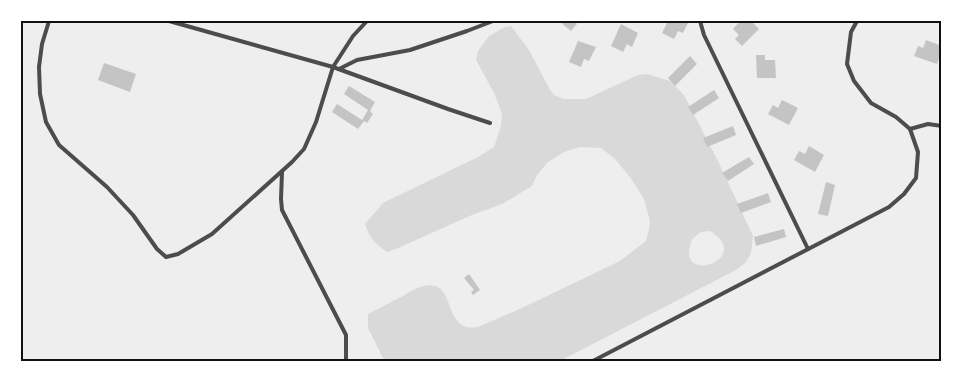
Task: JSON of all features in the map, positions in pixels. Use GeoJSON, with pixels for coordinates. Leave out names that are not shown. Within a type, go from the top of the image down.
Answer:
{"type":"FeatureCollection","features":[{"type":"Feature","properties":{"kind":"lane"},"geometry":{"type":"LineString","coordinates":[[49,21],[42,44],[39,67],[40,94],[46,122],[59,145],[107,186],[133,215],[157,249],[166,257],[178,254],[212,234],[282,172],[304,149],[316,122],[333,67],[353,36],[367,21]]}},
{"type":"Feature","properties":{"kind":"lane"},"geometry":{"type":"LineString","coordinates":[[169,21],[333,67],[490,123]]}},
{"type":"Feature","properties":{"kind":"lane"},"geometry":{"type":"LineString","coordinates":[[339,69],[357,60],[410,50],[467,32],[493,21]]}},
{"type":"Feature","properties":{"kind":"lane"},"geometry":{"type":"LineString","coordinates":[[700,21],[704,35],[808,249]]}},
{"type":"Feature","properties":{"kind":"lane"},"geometry":{"type":"LineString","coordinates":[[591,362],[889,207],[904,194],[916,178],[918,152],[910,129],[896,116],[872,103],[854,81],[847,64],[851,32],[858,21]]}},
{"type":"Feature","properties":{"kind":"lane"},"geometry":{"type":"LineString","coordinates":[[910,129],[928,124],[942,126]]}},
{"type":"Feature","properties":{"kind":"lane"},"geometry":{"type":"LineString","coordinates":[[282,172],[282,210],[346,335],[346,362]]}},
{"type":"Feature","properties":{"kind":"shaded area"},"geometry":{"type":"Polygon","coordinates":[[[21,21],[942,21],[942,362],[21,362],[21,21]]]}},
{"type":"Feature","properties":{"kind":"shaded area"},"geometry":{"type":"Polygon","coordinates":[[[511,26],[529,50],[549,88],[554,95],[563,99],[586,99],[638,75],[647,74],[670,81],[684,95],[719,163],[753,236],[751,253],[746,262],[736,270],[558,362],[385,362],[368,328],[368,314],[415,289],[424,286],[435,286],[442,290],[459,322],[466,327],[478,327],[620,261],[646,241],[650,221],[644,199],[630,177],[615,159],[601,148],[580,147],[564,152],[548,162],[537,175],[532,186],[502,204],[472,215],[398,248],[387,252],[368,233],[365,224],[383,203],[478,157],[494,147],[501,126],[502,114],[494,93],[476,60],[478,51],[489,36],[505,27],[511,26]],[[710,231],[701,232],[692,239],[689,255],[693,262],[700,265],[708,265],[716,261],[722,256],[724,248],[721,240],[710,231]]]}},
{"type":"Feature","properties":{"kind":"building"},"geometry":{"type":"Polygon","coordinates":[[[559,21],[574,21],[577,24],[571,31],[559,21]]]}},
{"type":"Feature","properties":{"kind":"building"},"geometry":{"type":"Polygon","coordinates":[[[668,21],[689,21],[683,33],[678,31],[674,39],[662,33],[668,21]]]}},
{"type":"Feature","properties":{"kind":"building"},"geometry":{"type":"Polygon","coordinates":[[[740,21],[751,21],[759,29],[742,46],[735,39],[739,35],[733,29],[740,21]]]}},
{"type":"Feature","properties":{"kind":"building"},"geometry":{"type":"Polygon","coordinates":[[[621,24],[638,33],[632,47],[627,44],[623,52],[611,46],[621,24]]]}},
{"type":"Feature","properties":{"kind":"building"},"geometry":{"type":"Polygon","coordinates":[[[926,40],[942,46],[937,64],[914,56],[918,46],[923,48],[926,40]]]}},
{"type":"Feature","properties":{"kind":"building"},"geometry":{"type":"Polygon","coordinates":[[[578,41],[596,47],[589,61],[584,59],[581,67],[569,62],[578,41]]]}},
{"type":"Feature","properties":{"kind":"building"},"geometry":{"type":"Polygon","coordinates":[[[756,55],[765,55],[765,60],[775,60],[776,78],[757,78],[756,55]]]}},
{"type":"Feature","properties":{"kind":"building"},"geometry":{"type":"Polygon","coordinates":[[[690,56],[697,64],[675,86],[668,78],[690,56]]]}},
{"type":"Feature","properties":{"kind":"building"},"geometry":{"type":"Polygon","coordinates":[[[104,63],[136,74],[130,92],[98,80],[104,63]]]}},
{"type":"Feature","properties":{"kind":"building"},"geometry":{"type":"Polygon","coordinates":[[[349,86],[375,102],[370,111],[373,114],[367,123],[364,121],[358,129],[332,112],[337,104],[362,120],[368,110],[344,94],[349,86]]]}},
{"type":"Feature","properties":{"kind":"building"},"geometry":{"type":"Polygon","coordinates":[[[714,90],[719,98],[693,115],[688,107],[714,90]]]}},
{"type":"Feature","properties":{"kind":"building"},"geometry":{"type":"Polygon","coordinates":[[[782,100],[798,108],[789,125],[768,114],[773,105],[778,108],[782,100]]]}},
{"type":"Feature","properties":{"kind":"building"},"geometry":{"type":"Polygon","coordinates":[[[733,126],[736,135],[707,147],[703,138],[733,126]]]}},
{"type":"Feature","properties":{"kind":"building"},"geometry":{"type":"Polygon","coordinates":[[[809,146],[824,155],[815,172],[794,160],[799,151],[805,154],[809,146]]]}},
{"type":"Feature","properties":{"kind":"building"},"geometry":{"type":"Polygon","coordinates":[[[749,157],[754,164],[728,181],[722,173],[749,157]]]}},
{"type":"Feature","properties":{"kind":"building"},"geometry":{"type":"Polygon","coordinates":[[[826,182],[835,185],[828,216],[818,214],[826,182]]]}},
{"type":"Feature","properties":{"kind":"building"},"geometry":{"type":"Polygon","coordinates":[[[768,193],[771,202],[741,213],[737,204],[768,193]]]}},
{"type":"Feature","properties":{"kind":"building"},"geometry":{"type":"Polygon","coordinates":[[[784,229],[786,237],[756,246],[754,237],[784,229]]]}},
{"type":"Feature","properties":{"kind":"building"},"geometry":{"type":"Polygon","coordinates":[[[469,274],[480,290],[473,295],[471,292],[474,290],[464,278],[469,274]]]}}]}
